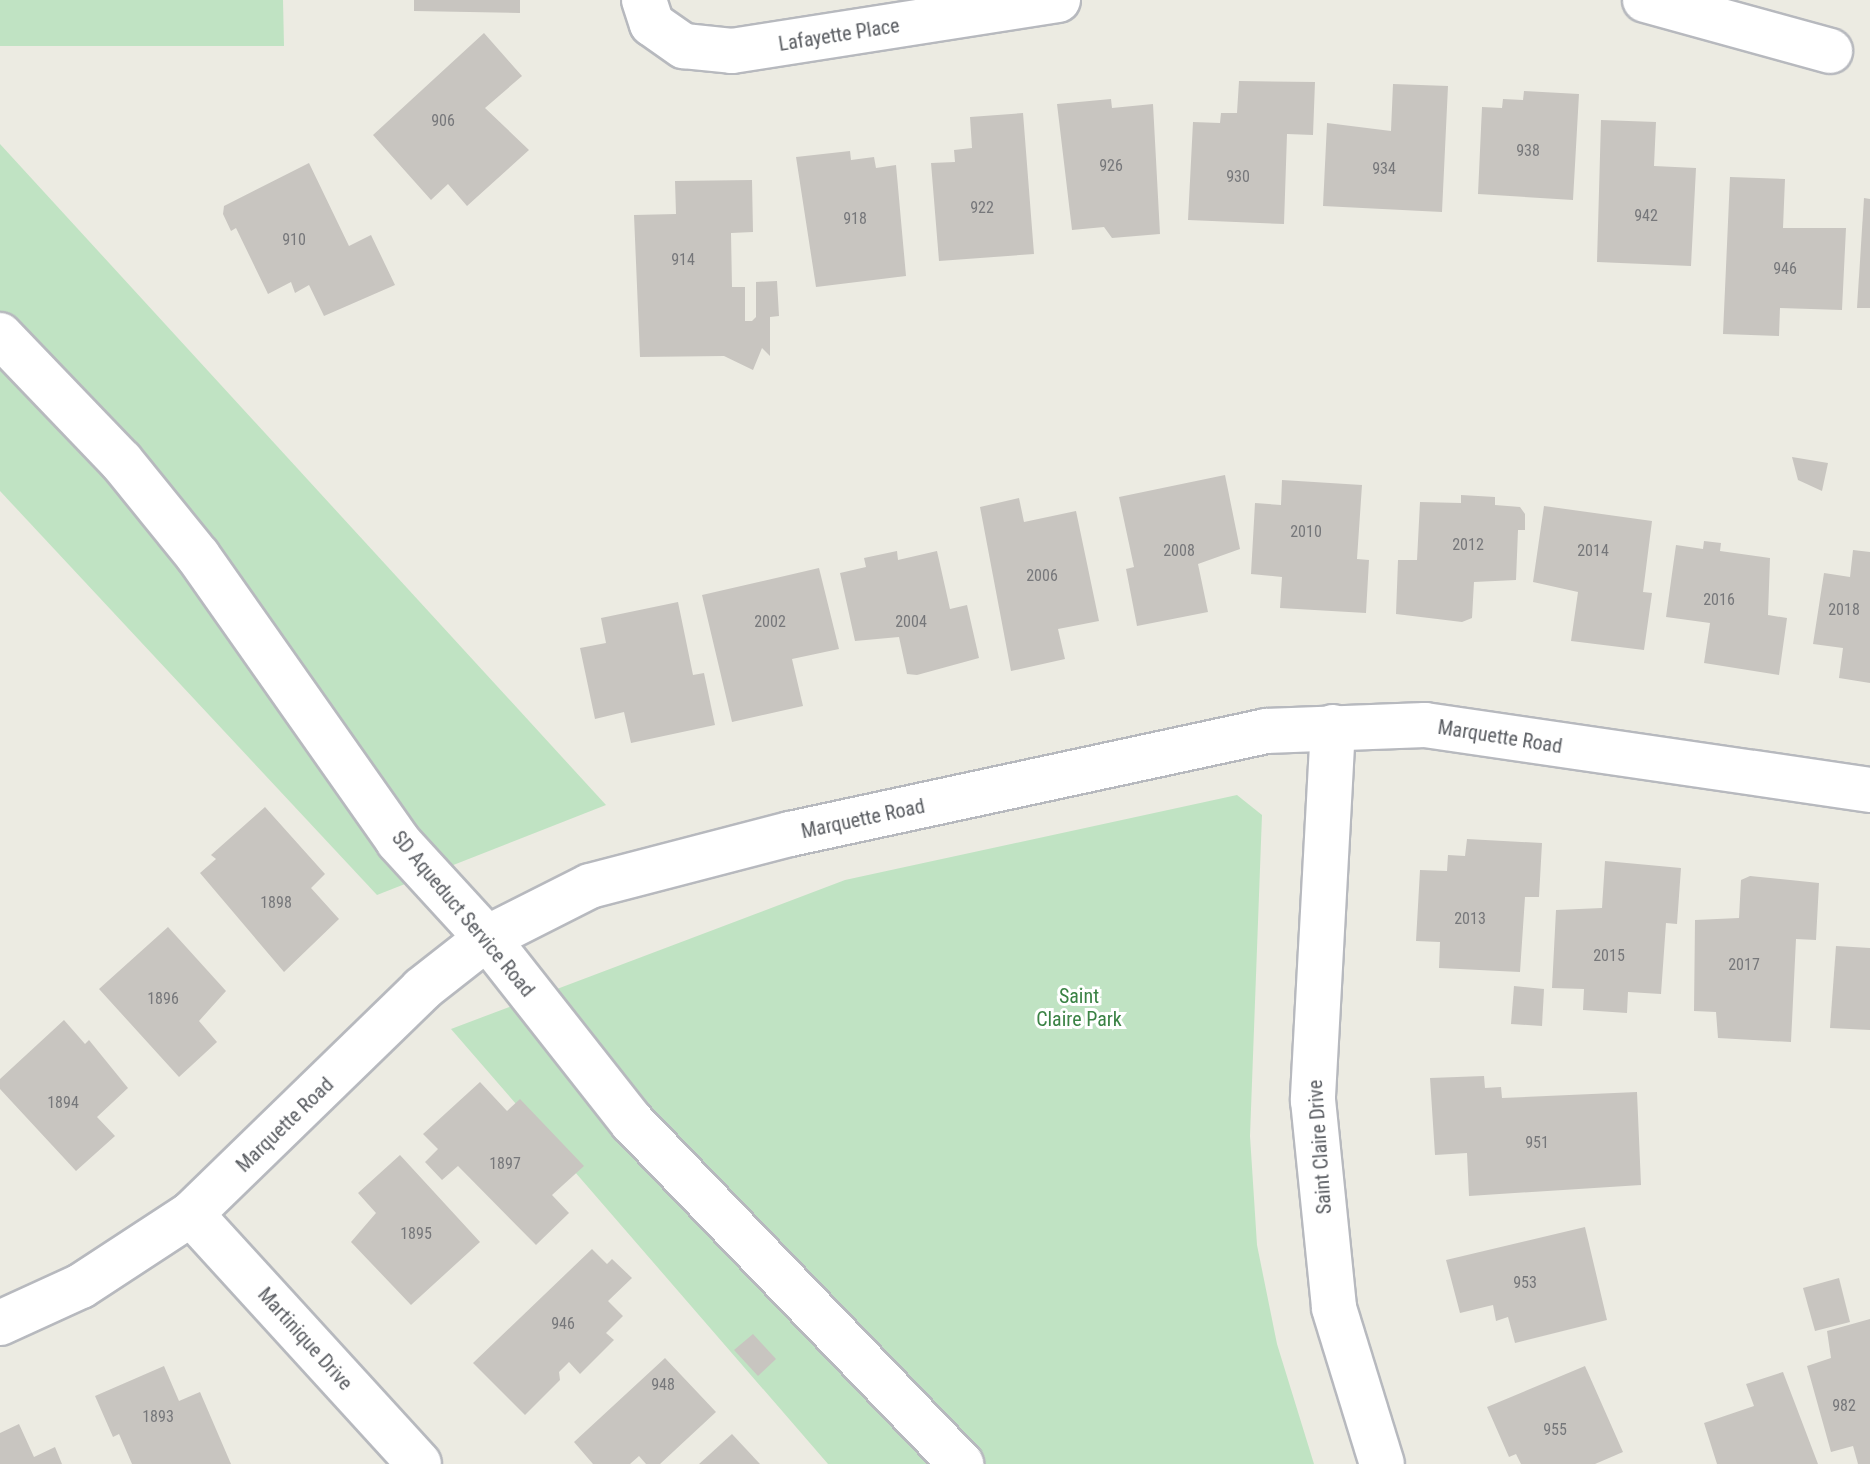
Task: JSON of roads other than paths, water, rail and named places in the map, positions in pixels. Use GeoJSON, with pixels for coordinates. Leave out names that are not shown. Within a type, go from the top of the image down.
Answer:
{"type":"FeatureCollection","features":[{"type":"Feature","properties":{"kind":"street","name":"Lafayette Place"},"geometry":{"type":"LineString","coordinates":[[644,0],[652,24],[684,46],[732,51],[1058,0]]}},
{"type":"Feature","properties":{"kind":"street"},"geometry":{"type":"LineString","coordinates":[[1645,0],[1830,51]]}},
{"type":"Feature","properties":{"kind":"street","name":"SD Aqueduct Service Road"},"geometry":{"type":"LineString","coordinates":[[0,335],[121,461],[189,544],[398,841],[487,938],[632,1122],[961,1464]]}},
{"type":"Feature","properties":{"kind":"street","name":"Marquette Road"},"geometry":{"type":"LineString","coordinates":[[0,1323],[81,1286],[191,1214],[422,989],[487,938],[590,886],[790,834],[1252,734],[1333,727],[1425,725],[1870,790]]}},
{"type":"Feature","properties":{"kind":"street","name":"Saint Claire Drive"},"geometry":{"type":"LineString","coordinates":[[1333,727],[1313,1100],[1334,1308],[1382,1464]]}},
{"type":"Feature","properties":{"kind":"street","name":"Martinique Drive"},"geometry":{"type":"LineString","coordinates":[[191,1214],[419,1464]]}},
{"type":"Feature","properties":{"kind":"park label","name":"Saint Claire Park"},"geometry":{"type":"Point","coordinates":[1079,1008]}}]}
